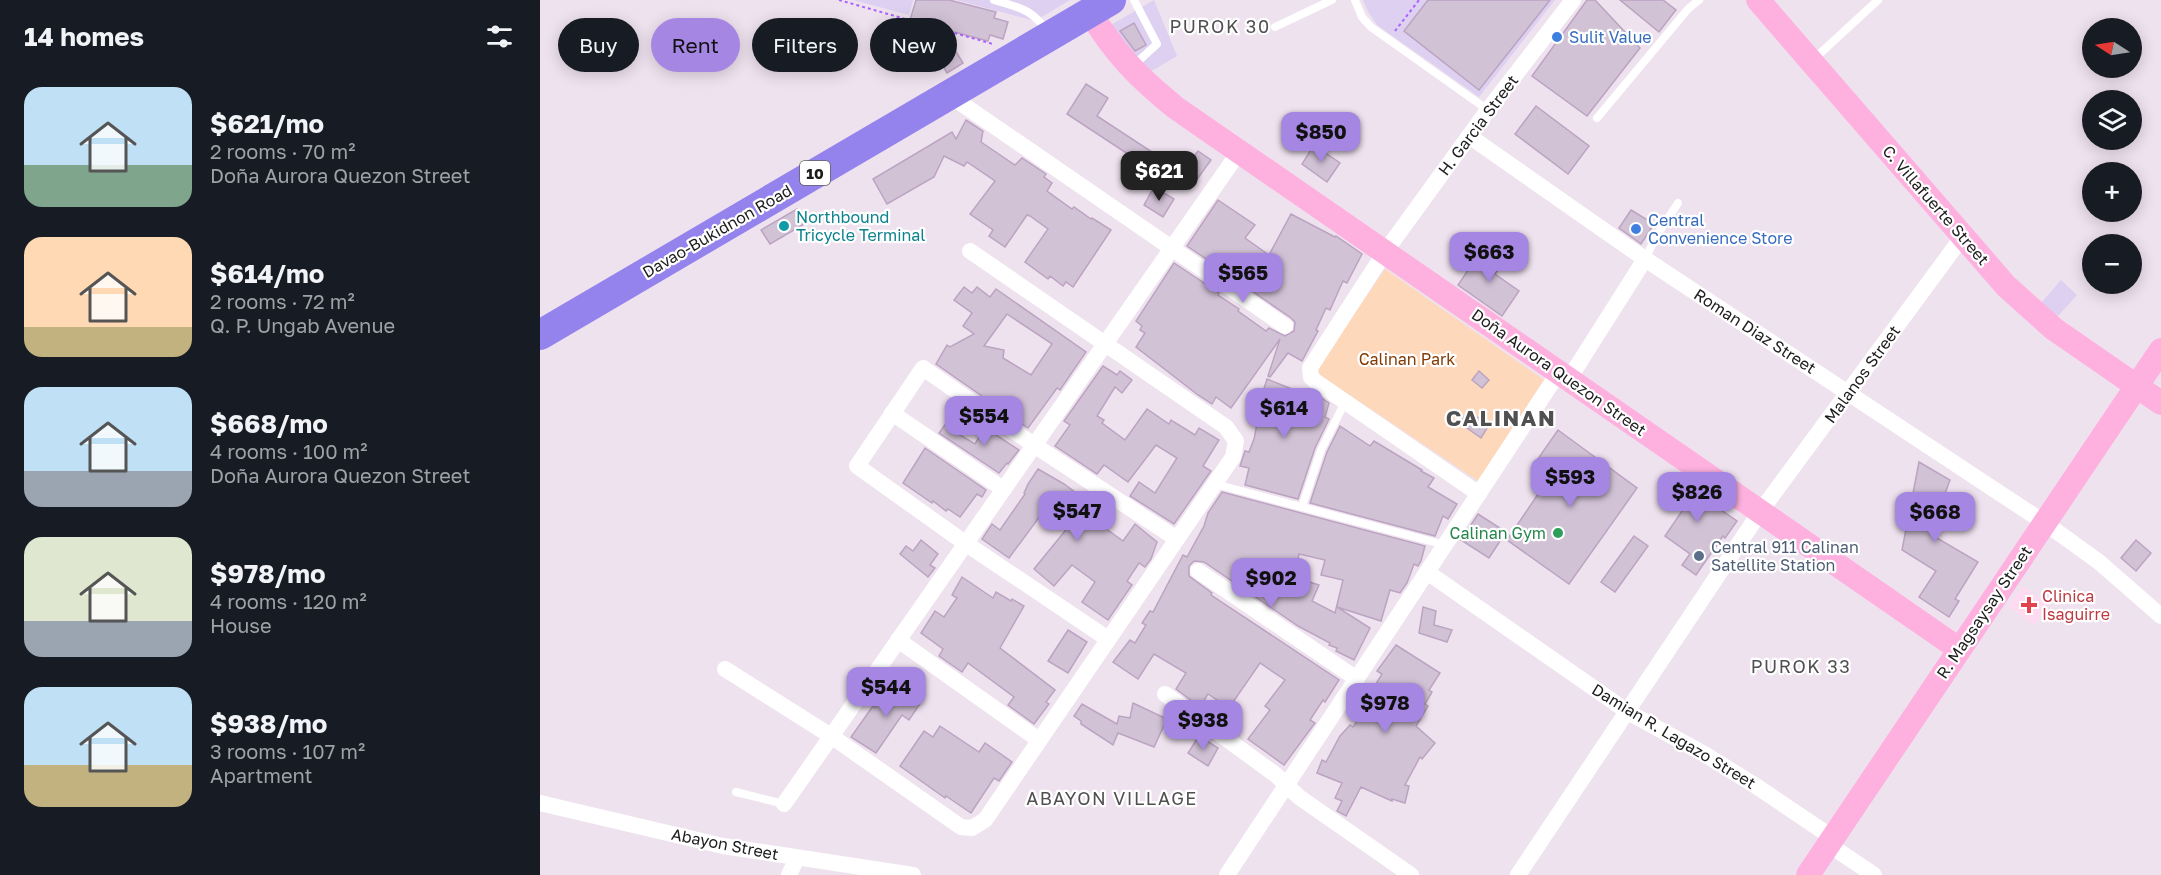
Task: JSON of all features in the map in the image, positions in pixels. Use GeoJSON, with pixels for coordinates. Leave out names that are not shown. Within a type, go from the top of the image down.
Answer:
{"type":"FeatureCollection","features":[{"type":"Feature","properties":{"kind":"highway","name":"Davao-Bukidnon Road"},"geometry":{"type":"LineString","coordinates":[[540,335],[1102,4]]}},
{"type":"Feature","properties":{"kind":"main road","name":"C. Villafuerte Street"},"geometry":{"type":"LineString","coordinates":[[1758,0],[2006,286],[2037,315],[2074,344],[2161,403]]}},
{"type":"Feature","properties":{"kind":"main road","name":"Doña Aurora Quezon Street"},"geometry":{"type":"LineString","coordinates":[[1102,4],[1106,40],[1130,68],[1176,108],[1959,650]]}},
{"type":"Feature","properties":{"kind":"main road","name":"R. Magsaysay Street"},"geometry":{"type":"LineString","coordinates":[[1808,875],[2161,350]]}},
{"type":"Feature","properties":{"kind":"street","name":"H. Garcia Street"},"geometry":{"type":"LineString","coordinates":[[1345,402],[1315,381],[1311,377],[1310,368],[1385,252],[1488,110],[1573,0]]}},
{"type":"Feature","properties":{"kind":"street"},"geometry":{"type":"LineString","coordinates":[[949,95],[1285,326]]}},
{"type":"Feature","properties":{"kind":"street","name":"Roman Diaz Street"},"geometry":{"type":"LineString","coordinates":[[1469,136],[1646,259],[2044,523],[2099,562],[2161,616]]}},
{"type":"Feature","properties":{"kind":"street"},"geometry":{"type":"LineString","coordinates":[[784,804],[1239,152]]}},
{"type":"Feature","properties":{"kind":"street","name":"Malanos Street"},"geometry":{"type":"LineString","coordinates":[[1518,875],[1761,512],[1963,236]]}},
{"type":"Feature","properties":{"kind":"street"},"geometry":{"type":"LineString","coordinates":[[725,669],[831,736],[956,824],[967,828],[976,826],[985,820],[1233,457],[1236,441],[1233,434],[1226,428],[970,251]]}},
{"type":"Feature","properties":{"kind":"street"},"geometry":{"type":"LineString","coordinates":[[1227,875],[1479,494],[1646,259]]}},
{"type":"Feature","properties":{"kind":"street"},"geometry":{"type":"LineString","coordinates":[[1108,639],[965,543],[857,466],[923,368],[1034,445],[1177,539]]}},
{"type":"Feature","properties":{"kind":"street"},"geometry":{"type":"LineString","coordinates":[[1345,402],[1479,494]]}},
{"type":"Feature","properties":{"kind":"street"},"geometry":{"type":"LineString","coordinates":[[892,413],[1003,489]]}},
{"type":"Feature","properties":{"kind":"street"},"geometry":{"type":"LineString","coordinates":[[1198,571],[1357,679]]}},
{"type":"Feature","properties":{"kind":"street","name":"Damian R. Lagazo Street"},"geometry":{"type":"LineString","coordinates":[[1427,572],[1628,711],[1707,755],[1830,841],[1874,875]]}},
{"type":"Feature","properties":{"kind":"street"},"geometry":{"type":"LineString","coordinates":[[898,640],[1039,740]]}},
{"type":"Feature","properties":{"kind":"street"},"geometry":{"type":"LineString","coordinates":[[1165,694],[1276,775],[1299,797],[1411,875]]}},
{"type":"Feature","properties":{"kind":"street","name":"Abayon Street"},"geometry":{"type":"LineString","coordinates":[[540,802],[723,846],[913,875]]}},
{"type":"Feature","properties":{"kind":"street"},"geometry":{"type":"LineString","coordinates":[[789,875],[797,858]]}},
{"type":"Feature","properties":{"kind":"lane"},"geometry":{"type":"LineString","coordinates":[[994,0],[1027,10],[1034,15],[1050,36]]}},
{"type":"Feature","properties":{"kind":"lane"},"geometry":{"type":"LineString","coordinates":[[1130,68],[1157,44],[1134,0]]}},
{"type":"Feature","properties":{"kind":"lane"},"geometry":{"type":"LineString","coordinates":[[1275,27],[1332,0]]}},
{"type":"Feature","properties":{"kind":"lane"},"geometry":{"type":"LineString","coordinates":[[1355,0],[1362,17],[1388,40],[1488,110]]}},
{"type":"Feature","properties":{"kind":"lane"},"geometry":{"type":"LineString","coordinates":[[1597,118],[1688,9],[1699,0]]}},
{"type":"Feature","properties":{"kind":"lane"},"geometry":{"type":"LineString","coordinates":[[1811,61],[1878,0]]}},
{"type":"Feature","properties":{"kind":"lane"},"geometry":{"type":"LineString","coordinates":[[1646,259],[1657,235],[1678,203]]}},
{"type":"Feature","properties":{"kind":"lane"},"geometry":{"type":"LineString","coordinates":[[1302,507],[1321,450],[1345,402]]}},
{"type":"Feature","properties":{"kind":"lane"},"geometry":{"type":"LineString","coordinates":[[1215,484],[1445,546]]}},
{"type":"Feature","properties":{"kind":"lane"},"geometry":{"type":"LineString","coordinates":[[736,792],[784,804]]}},
{"type":"Feature","properties":{"kind":"path"},"geometry":{"type":"LineString","coordinates":[[839,0],[999,46],[1011,59]]}},
{"type":"Feature","properties":{"kind":"path"},"geometry":{"type":"LineString","coordinates":[[1388,40],[1419,0]]}},
{"type":"Feature","properties":{"kind":"shaded area"},"geometry":{"type":"Polygon","coordinates":[[[853,0],[913,0],[909,15],[853,0]]]}},
{"type":"Feature","properties":{"kind":"shaded area"},"geometry":{"type":"Polygon","coordinates":[[[956,0],[1070,0],[1035,21],[956,0]]]}},
{"type":"Feature","properties":{"kind":"shaded area"},"geometry":{"type":"Polygon","coordinates":[[[1154,0],[1177,56],[1145,75],[1109,26],[1154,0]]]}},
{"type":"Feature","properties":{"kind":"shaded area"},"geometry":{"type":"Polygon","coordinates":[[[1363,0],[1555,0],[1479,97],[1377,25],[1363,0]]]}},
{"type":"Feature","properties":{"kind":"shaded area"},"geometry":{"type":"Polygon","coordinates":[[[2061,280],[2077,295],[2057,317],[2041,303],[2061,280]]]}},
{"type":"Feature","properties":{"kind":"shaded area","name":"Clinica Isaguirre"},"geometry":{"type":"Polygon","coordinates":[[[2023,586],[2049,605],[2034,625],[2008,606],[2023,586]]]}},
{"type":"Feature","properties":{"kind":"green space","name":"Calinan Park"},"geometry":{"type":"Polygon","coordinates":[[[1385,269],[1544,380],[1478,481],[1315,372],[1385,269]]]}},
{"type":"Feature","properties":{"kind":"building"},"geometry":{"type":"Polygon","coordinates":[[[916,0],[949,0],[996,12],[994,18],[1008,22],[1003,39],[990,35],[988,41],[957,33],[957,18],[911,18],[916,0]]]}},
{"type":"Feature","properties":{"kind":"building"},"geometry":{"type":"Polygon","coordinates":[[[1428,0],[1550,0],[1479,90],[1404,31],[1428,0]]]}},
{"type":"Feature","properties":{"kind":"building"},"geometry":{"type":"Polygon","coordinates":[[[1587,0],[1595,0],[1640,48],[1587,116],[1532,76],[1587,0]]]}},
{"type":"Feature","properties":{"kind":"building"},"geometry":{"type":"Polygon","coordinates":[[[1620,0],[1663,0],[1676,10],[1659,32],[1620,0]]]}},
{"type":"Feature","properties":{"kind":"building"},"geometry":{"type":"Polygon","coordinates":[[[1134,23],[1146,45],[1135,51],[1120,31],[1134,23]]]}},
{"type":"Feature","properties":{"kind":"building"},"geometry":{"type":"Polygon","coordinates":[[[957,53],[963,63],[957,67],[957,53]]]}},
{"type":"Feature","properties":{"kind":"building"},"geometry":{"type":"Polygon","coordinates":[[[1086,84],[1108,98],[1097,116],[1158,156],[1149,168],[1067,114],[1086,84]]]}},
{"type":"Feature","properties":{"kind":"building"},"geometry":{"type":"Polygon","coordinates":[[[1536,106],[1589,146],[1568,174],[1515,134],[1536,106]]]}},
{"type":"Feature","properties":{"kind":"building"},"geometry":{"type":"Polygon","coordinates":[[[966,120],[983,131],[981,142],[1015,165],[1022,158],[1046,174],[1044,177],[1052,183],[1047,191],[1072,209],[1074,207],[1111,230],[1073,287],[1066,282],[1063,286],[1050,276],[1048,279],[1025,262],[1048,229],[1030,216],[1027,215],[1005,247],[989,236],[993,230],[970,214],[995,181],[967,162],[964,166],[944,156],[934,177],[887,204],[873,179],[952,132],[956,139],[966,120]]]}},
{"type":"Feature","properties":{"kind":"building"},"geometry":{"type":"Polygon","coordinates":[[[1314,145],[1340,163],[1327,182],[1302,164],[1314,145]]]}},
{"type":"Feature","properties":{"kind":"building"},"geometry":{"type":"Polygon","coordinates":[[[1198,151],[1211,160],[1190,189],[1177,179],[1198,151]]]}},
{"type":"Feature","properties":{"kind":"building"},"geometry":{"type":"Polygon","coordinates":[[[1154,187],[1174,199],[1163,217],[1144,205],[1154,187]]]}},
{"type":"Feature","properties":{"kind":"building"},"geometry":{"type":"Polygon","coordinates":[[[1218,200],[1255,225],[1245,238],[1269,255],[1291,214],[1336,236],[1362,254],[1347,283],[1343,281],[1330,310],[1326,308],[1316,330],[1318,331],[1302,361],[1288,353],[1270,377],[1268,376],[1280,339],[1231,408],[1216,397],[1212,404],[1136,347],[1145,333],[1140,330],[1142,326],[1136,321],[1174,263],[1219,293],[1218,295],[1266,331],[1269,328],[1285,336],[1294,331],[1295,322],[1249,289],[1240,281],[1242,278],[1224,265],[1221,269],[1187,246],[1218,200]]]}},
{"type":"Feature","properties":{"kind":"building","name":"Northbound Tricycle Terminal"},"geometry":{"type":"Polygon","coordinates":[[[797,209],[806,223],[770,244],[761,230],[797,209]]]}},
{"type":"Feature","properties":{"kind":"building"},"geometry":{"type":"Polygon","coordinates":[[[1631,210],[1654,224],[1641,244],[1619,228],[1631,210]]]}},
{"type":"Feature","properties":{"kind":"building"},"geometry":{"type":"Polygon","coordinates":[[[1483,248],[1503,262],[1495,274],[1519,291],[1502,316],[1458,285],[1483,248]]]}},
{"type":"Feature","properties":{"kind":"building"},"geometry":{"type":"Polygon","coordinates":[[[964,287],[972,293],[977,287],[990,297],[996,289],[1086,352],[1060,390],[1057,388],[1028,428],[936,364],[947,345],[950,347],[974,334],[963,326],[972,313],[954,300],[964,287]],[[1007,314],[984,346],[1004,350],[1003,358],[1031,375],[1052,344],[1007,314]]]}},
{"type":"Feature","properties":{"kind":"building"},"geometry":{"type":"Polygon","coordinates":[[[1103,366],[1117,375],[1120,371],[1132,380],[1122,393],[1115,387],[1097,416],[1104,420],[1102,423],[1125,440],[1147,409],[1169,424],[1171,420],[1195,435],[1199,428],[1219,440],[1203,466],[1211,471],[1174,524],[1130,496],[1139,482],[1155,493],[1177,458],[1156,445],[1128,482],[1104,465],[1097,474],[1055,446],[1070,425],[1064,421],[1103,366]]]}},
{"type":"Feature","properties":{"kind":"building"},"geometry":{"type":"Polygon","coordinates":[[[1479,371],[1489,380],[1482,388],[1472,380],[1479,371]]]}},
{"type":"Feature","properties":{"kind":"building"},"geometry":{"type":"Polygon","coordinates":[[[1267,379],[1307,395],[1308,392],[1314,393],[1329,403],[1325,417],[1329,419],[1315,448],[1298,499],[1245,485],[1249,468],[1240,466],[1245,451],[1249,452],[1254,439],[1257,424],[1253,423],[1267,379]]]}},
{"type":"Feature","properties":{"kind":"building"},"geometry":{"type":"Polygon","coordinates":[[[1468,411],[1489,425],[1481,438],[1460,423],[1468,411]]]}},
{"type":"Feature","properties":{"kind":"building"},"geometry":{"type":"Polygon","coordinates":[[[947,422],[957,429],[955,432],[975,444],[986,425],[1019,450],[999,473],[939,433],[947,422]]]}},
{"type":"Feature","properties":{"kind":"building"},"geometry":{"type":"Polygon","coordinates":[[[1340,426],[1370,446],[1374,441],[1434,478],[1428,487],[1457,504],[1448,519],[1443,516],[1435,536],[1310,503],[1327,452],[1340,426]]]}},
{"type":"Feature","properties":{"kind":"building"},"geometry":{"type":"Polygon","coordinates":[[[1558,430],[1637,488],[1569,584],[1507,540],[1551,475],[1535,463],[1558,430]]]}},
{"type":"Feature","properties":{"kind":"building"},"geometry":{"type":"Polygon","coordinates":[[[925,448],[986,490],[982,497],[977,494],[960,517],[948,509],[946,511],[933,501],[932,503],[903,483],[925,448]]]}},
{"type":"Feature","properties":{"kind":"building"},"geometry":{"type":"Polygon","coordinates":[[[1919,462],[1950,480],[1930,534],[1978,562],[1955,599],[1959,601],[1949,617],[1919,597],[1936,571],[1902,550],[1919,462]]]}},
{"type":"Feature","properties":{"kind":"building"},"geometry":{"type":"Polygon","coordinates":[[[1038,469],[1064,484],[1095,507],[1099,501],[1112,509],[1101,525],[1123,541],[1135,524],[1157,542],[1151,559],[1145,567],[1139,563],[1127,581],[1132,585],[1108,620],[1082,602],[1095,582],[1072,565],[1054,586],[1034,569],[1069,526],[1046,508],[1009,558],[982,539],[992,524],[1000,530],[1025,494],[1028,484],[1038,469]]]}},
{"type":"Feature","properties":{"kind":"building"},"geometry":{"type":"Polygon","coordinates":[[[1680,474],[1711,496],[1708,501],[1737,521],[1725,538],[1723,536],[1696,575],[1682,565],[1690,554],[1665,536],[1684,508],[1665,493],[1680,474]]]}},
{"type":"Feature","properties":{"kind":"building"},"geometry":{"type":"Polygon","coordinates":[[[1222,492],[1425,546],[1421,561],[1418,566],[1414,564],[1407,583],[1400,593],[1390,590],[1381,621],[1337,607],[1370,628],[1354,660],[1336,651],[1337,648],[1329,645],[1330,643],[1298,626],[1204,562],[1194,561],[1189,566],[1189,576],[1212,593],[1211,595],[1339,680],[1310,720],[1315,723],[1284,765],[1248,739],[1270,710],[1265,706],[1285,680],[1260,663],[1229,708],[1208,694],[1200,707],[1176,689],[1186,673],[1154,654],[1138,679],[1113,662],[1130,640],[1135,643],[1146,625],[1142,623],[1150,611],[1153,612],[1183,555],[1187,557],[1204,526],[1208,513],[1222,492]],[[1299,554],[1294,577],[1319,585],[1312,601],[1335,613],[1343,580],[1321,575],[1325,560],[1299,554]]]}},
{"type":"Feature","properties":{"kind":"building"},"geometry":{"type":"Polygon","coordinates":[[[1478,514],[1506,532],[1489,558],[1461,540],[1478,514]]]}},
{"type":"Feature","properties":{"kind":"building"},"geometry":{"type":"Polygon","coordinates":[[[1634,536],[1648,546],[1615,592],[1601,582],[1634,536]]]}},
{"type":"Feature","properties":{"kind":"building"},"geometry":{"type":"Polygon","coordinates":[[[921,540],[938,554],[930,565],[935,568],[928,577],[900,554],[906,546],[913,551],[921,540]]]}},
{"type":"Feature","properties":{"kind":"building"},"geometry":{"type":"Polygon","coordinates":[[[2136,540],[2151,553],[2136,571],[2121,558],[2136,540]]]}},
{"type":"Feature","properties":{"kind":"building"},"geometry":{"type":"Polygon","coordinates":[[[962,577],[993,598],[996,592],[1024,606],[1000,648],[1055,690],[1046,702],[1049,704],[1034,724],[1008,705],[1014,697],[968,663],[962,672],[939,656],[943,649],[921,633],[935,611],[944,617],[957,598],[952,595],[962,577]]]}},
{"type":"Feature","properties":{"kind":"building"},"geometry":{"type":"Polygon","coordinates":[[[1423,607],[1436,611],[1434,625],[1452,630],[1447,642],[1419,633],[1423,607]]]}},
{"type":"Feature","properties":{"kind":"building"},"geometry":{"type":"Polygon","coordinates":[[[1068,630],[1087,642],[1068,673],[1048,661],[1068,630]]]}},
{"type":"Feature","properties":{"kind":"building"},"geometry":{"type":"Polygon","coordinates":[[[1396,645],[1440,673],[1429,690],[1432,692],[1425,704],[1428,706],[1416,726],[1435,743],[1422,759],[1420,757],[1405,785],[1409,786],[1405,803],[1392,799],[1392,801],[1361,787],[1346,816],[1337,811],[1342,801],[1335,798],[1342,783],[1317,773],[1322,760],[1326,762],[1340,736],[1350,725],[1353,727],[1370,703],[1366,700],[1382,674],[1377,671],[1396,645]]]}},
{"type":"Feature","properties":{"kind":"building"},"geometry":{"type":"Polygon","coordinates":[[[895,686],[908,695],[912,690],[924,698],[909,720],[902,715],[876,753],[851,737],[873,706],[875,708],[879,701],[883,704],[895,686]]]}},
{"type":"Feature","properties":{"kind":"building"},"geometry":{"type":"Polygon","coordinates":[[[1133,703],[1167,719],[1154,747],[1118,733],[1113,745],[1081,724],[1081,721],[1074,716],[1082,704],[1117,724],[1119,716],[1130,718],[1133,703]]]}},
{"type":"Feature","properties":{"kind":"building"},"geometry":{"type":"Polygon","coordinates":[[[940,726],[979,752],[985,743],[1012,762],[999,781],[994,778],[971,813],[946,796],[945,798],[900,766],[924,731],[933,737],[940,726]]]}},
{"type":"Feature","properties":{"kind":"building"},"geometry":{"type":"Polygon","coordinates":[[[1199,736],[1218,748],[1208,766],[1188,753],[1199,736]]]}},
{"type":"Feature","properties":{"kind":"place","name":"Sulit Value"},"geometry":{"type":"Point","coordinates":[1557,37]}},
{"type":"Feature","properties":{"kind":"place","name":"Northbound Tricycle Terminal"},"geometry":{"type":"Point","coordinates":[784,226]}},
{"type":"Feature","properties":{"kind":"place","name":"Central Convenience Store"},"geometry":{"type":"Point","coordinates":[1636,229]}},
{"type":"Feature","properties":{"kind":"place","name":"Calinan Gym"},"geometry":{"type":"Point","coordinates":[1558,533]}},
{"type":"Feature","properties":{"kind":"place","name":"Central 911 Calinan Satellite Station"},"geometry":{"type":"Point","coordinates":[1699,556]}},
{"type":"Feature","properties":{"kind":"place","name":"Clinica Isaguirre"},"geometry":{"type":"Point","coordinates":[2029,605]}},
{"type":"Feature","properties":{"kind":"district","name":"PUROK 30"},"geometry":{"type":"Point","coordinates":[1220,26]}},
{"type":"Feature","properties":{"kind":"district","name":"CALINAN"},"geometry":{"type":"Point","coordinates":[1501,417]}},
{"type":"Feature","properties":{"kind":"district","name":"PUROK 33"},"geometry":{"type":"Point","coordinates":[1801,666]}},
{"type":"Feature","properties":{"kind":"district","name":"ABAYON VILLAGE"},"geometry":{"type":"Point","coordinates":[1112,798]}}]}
